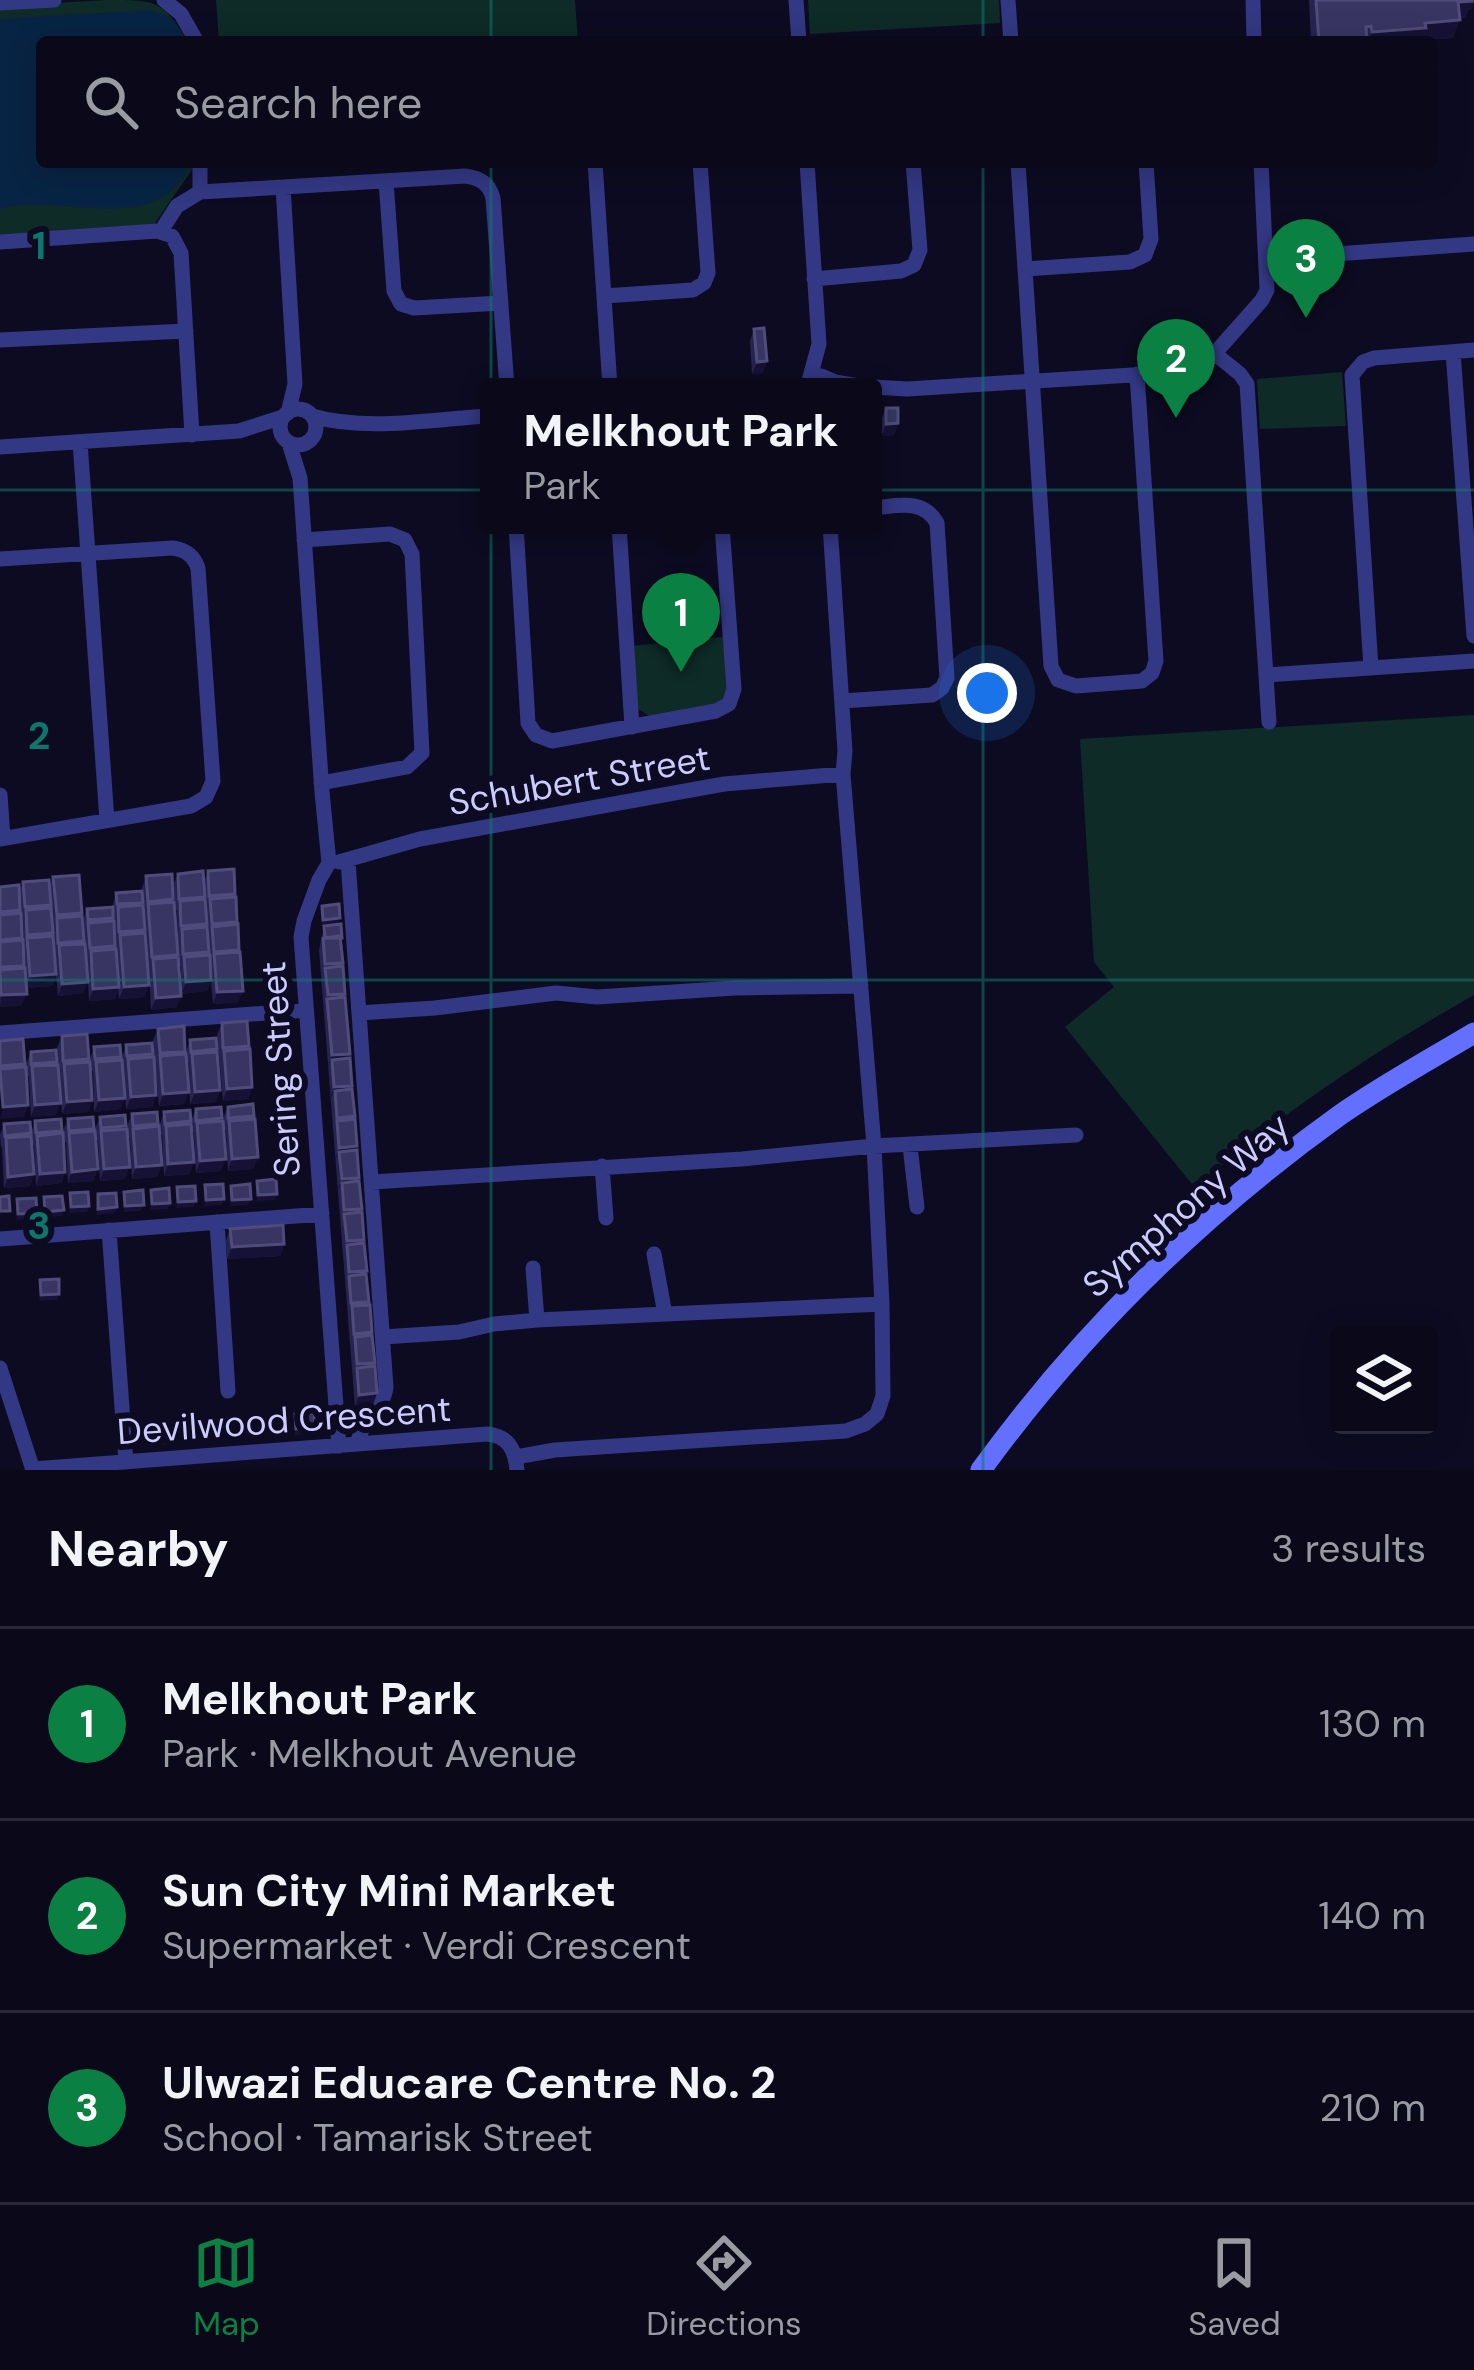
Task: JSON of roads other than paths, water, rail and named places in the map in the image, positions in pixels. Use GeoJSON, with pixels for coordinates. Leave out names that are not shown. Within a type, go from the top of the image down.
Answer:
{"type":"FeatureCollection","features":[{"type":"Feature","properties":{"kind":"main road","name":"Symphony Way"},"geometry":{"type":"LineString","coordinates":[[981,1470],[1068,1359],[1178,1247],[1344,1112],[1474,1034]]}},
{"type":"Feature","properties":{"kind":"street"},"geometry":{"type":"LineString","coordinates":[[0,3],[54,0]]}},
{"type":"Feature","properties":{"kind":"street"},"geometry":{"type":"LineString","coordinates":[[164,0],[181,14],[194,36]]}},
{"type":"Feature","properties":{"kind":"street"},"geometry":{"type":"LineString","coordinates":[[796,0],[799,36]]}},
{"type":"Feature","properties":{"kind":"street"},"geometry":{"type":"LineString","coordinates":[[1008,0],[1011,36]]}},
{"type":"Feature","properties":{"kind":"street"},"geometry":{"type":"LineString","coordinates":[[1252,0],[1254,36]]}},
{"type":"Feature","properties":{"kind":"street"},"geometry":{"type":"LineString","coordinates":[[200,168],[200,192]]}},
{"type":"Feature","properties":{"kind":"street"},"geometry":{"type":"LineString","coordinates":[[596,168],[609,378]]}},
{"type":"Feature","properties":{"kind":"street"},"geometry":{"type":"LineString","coordinates":[[604,296],[693,290],[704,283],[708,273],[700,168]]}},
{"type":"Feature","properties":{"kind":"street"},"geometry":{"type":"LineString","coordinates":[[807,168],[818,344],[833,378]]}},
{"type":"Feature","properties":{"kind":"street"},"geometry":{"type":"LineString","coordinates":[[814,279],[901,272],[914,265],[920,250],[913,168]]}},
{"type":"Feature","properties":{"kind":"street"},"geometry":{"type":"LineString","coordinates":[[1018,168],[1053,671],[1070,686],[1136,683],[1152,673],[1156,661],[1137,374]]}},
{"type":"Feature","properties":{"kind":"street"},"geometry":{"type":"LineString","coordinates":[[1025,269],[1130,262],[1145,255],[1151,239],[1146,168]]}},
{"type":"Feature","properties":{"kind":"street"},"geometry":{"type":"LineString","coordinates":[[882,390],[1189,370],[1202,365],[1265,296],[1261,168]]}},
{"type":"Feature","properties":{"kind":"street"},"geometry":{"type":"LineString","coordinates":[[161,231],[177,206],[200,192],[465,176],[479,179],[493,198],[506,378]]}},
{"type":"Feature","properties":{"kind":"street"},"geometry":{"type":"LineString","coordinates":[[386,181],[394,291],[401,304],[414,308],[501,303]]}},
{"type":"Feature","properties":{"kind":"street"},"geometry":{"type":"LineString","coordinates":[[283,187],[295,384],[280,429],[287,441]]}},
{"type":"Feature","properties":{"kind":"street"},"geometry":{"type":"LineString","coordinates":[[0,242],[161,231],[176,240],[181,253],[192,435]]}},
{"type":"Feature","properties":{"kind":"street"},"geometry":{"type":"LineString","coordinates":[[1267,259],[1474,244]]}},
{"type":"Feature","properties":{"kind":"street"},"geometry":{"type":"LineString","coordinates":[[0,340],[186,331]]}},
{"type":"Feature","properties":{"kind":"street"},"geometry":{"type":"LineString","coordinates":[[806,378],[818,344]]}},
{"type":"Feature","properties":{"kind":"street"},"geometry":{"type":"LineString","coordinates":[[1371,668],[1352,375],[1374,358],[1474,350]]}},
{"type":"Feature","properties":{"kind":"street"},"geometry":{"type":"LineString","coordinates":[[1453,352],[1474,636]]}},
{"type":"Feature","properties":{"kind":"street"},"geometry":{"type":"LineString","coordinates":[[1214,353],[1247,383],[1269,722]]}},
{"type":"Feature","properties":{"kind":"street"},"geometry":{"type":"LineString","coordinates":[[295,384],[316,429],[312,440]]}},
{"type":"Feature","properties":{"kind":"street"},"geometry":{"type":"LineString","coordinates":[[0,447],[239,431],[294,410],[364,424],[480,417]]}},
{"type":"Feature","properties":{"kind":"street"},"geometry":{"type":"LineString","coordinates":[[239,431],[287,441],[312,440],[364,424]]}},
{"type":"Feature","properties":{"kind":"street","name":"Sering Street"},"geometry":{"type":"LineString","coordinates":[[300,478],[312,440]]}},
{"type":"Feature","properties":{"kind":"street","name":"Sering Street"},"geometry":{"type":"LineString","coordinates":[[287,441],[300,478],[329,863],[302,930],[339,1446]]}},
{"type":"Feature","properties":{"kind":"street"},"geometry":{"type":"LineString","coordinates":[[80,442],[107,820]]}},
{"type":"Feature","properties":{"kind":"street"},"geometry":{"type":"LineString","coordinates":[[842,701],[932,695],[947,678],[937,524],[919,506],[882,508]]}},
{"type":"Feature","properties":{"kind":"street"},"geometry":{"type":"LineString","coordinates":[[304,540],[390,534],[405,540],[412,554],[422,754],[407,767],[321,783]]}},
{"type":"Feature","properties":{"kind":"street"},"geometry":{"type":"LineString","coordinates":[[517,534],[530,728],[541,739],[552,741],[716,711],[732,700],[723,534]]}},
{"type":"Feature","properties":{"kind":"street"},"geometry":{"type":"LineString","coordinates":[[620,534],[632,727]]}},
{"type":"Feature","properties":{"kind":"street"},"geometry":{"type":"LineString","coordinates":[[516,1463],[555,1450],[846,1431],[877,1414],[883,1396],[882,1304],[874,1146],[844,774],[831,534]]}},
{"type":"Feature","properties":{"kind":"street"},"geometry":{"type":"LineString","coordinates":[[0,559],[173,548],[190,555],[198,568],[213,781],[210,793],[191,806],[2,838],[0,795]]}},
{"type":"Feature","properties":{"kind":"street"},"geometry":{"type":"LineString","coordinates":[[1266,675],[1474,661]]}},
{"type":"Feature","properties":{"kind":"street","name":"Schubert Street"},"geometry":{"type":"LineString","coordinates":[[329,863],[419,839],[705,787],[844,774]]}},
{"type":"Feature","properties":{"kind":"street"},"geometry":{"type":"LineString","coordinates":[[348,861],[386,1394],[378,1411],[362,1425],[358,1444]]}},
{"type":"Feature","properties":{"kind":"street"},"geometry":{"type":"LineString","coordinates":[[359,1013],[556,993],[597,997],[861,986]]}},
{"type":"Feature","properties":{"kind":"street"},"geometry":{"type":"LineString","coordinates":[[0,1033],[306,1010]]}},
{"type":"Feature","properties":{"kind":"street"},"geometry":{"type":"LineString","coordinates":[[372,1183],[1076,1135]]}},
{"type":"Feature","properties":{"kind":"street"},"geometry":{"type":"LineString","coordinates":[[910,1146],[916,1207]]}},
{"type":"Feature","properties":{"kind":"street"},"geometry":{"type":"LineString","coordinates":[[602,1166],[606,1218]]}},
{"type":"Feature","properties":{"kind":"street"},"geometry":{"type":"LineString","coordinates":[[0,1239],[322,1214]]}},
{"type":"Feature","properties":{"kind":"street"},"geometry":{"type":"LineString","coordinates":[[217,1222],[228,1390]]}},
{"type":"Feature","properties":{"kind":"street"},"geometry":{"type":"LineString","coordinates":[[110,1230],[126,1462]]}},
{"type":"Feature","properties":{"kind":"street"},"geometry":{"type":"LineString","coordinates":[[654,1254],[665,1314]]}},
{"type":"Feature","properties":{"kind":"street"},"geometry":{"type":"LineString","coordinates":[[533,1268],[537,1319]]}},
{"type":"Feature","properties":{"kind":"street"},"geometry":{"type":"LineString","coordinates":[[383,1337],[459,1332],[537,1319],[882,1304]]}},
{"type":"Feature","properties":{"kind":"street"},"geometry":{"type":"LineString","coordinates":[[0,1368],[33,1469]]}},
{"type":"Feature","properties":{"kind":"street","name":"Devilwood Crescent"},"geometry":{"type":"LineString","coordinates":[[33,1469],[487,1434],[507,1441],[516,1463]]}},
{"type":"Feature","properties":{"kind":"water"},"geometry":{"type":"Polygon","coordinates":[[[151,10],[174,20],[183,36],[36,36],[36,168],[186,168],[176,186],[157,200],[133,207],[24,205],[0,209],[0,19],[151,10]]]}},
{"type":"Feature","properties":{"kind":"place","name":"Ulwazi Educare Centre No. 2"},"geometry":{"type":"Point","coordinates":[1306,318]}},
{"type":"Feature","properties":{"kind":"place","name":"Sun City Mini Market"},"geometry":{"type":"Point","coordinates":[1176,418]}},
{"type":"Feature","properties":{"kind":"place","name":"Melkhout Park"},"geometry":{"type":"Point","coordinates":[681,672]}}]}
